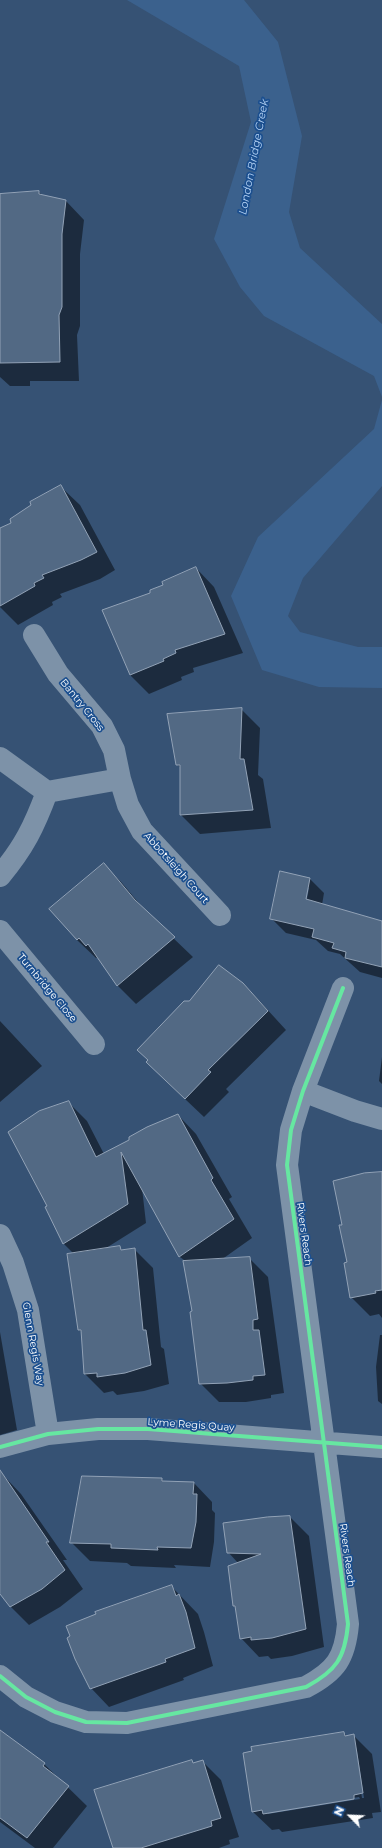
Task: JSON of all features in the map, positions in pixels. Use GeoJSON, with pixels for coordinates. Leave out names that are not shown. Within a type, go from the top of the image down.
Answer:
{"type":"FeatureCollection","features":[{"type":"Feature","properties":{"kind":"street","name":"Bantry Cross"},"geometry":{"type":"LineString","coordinates":[[34,635],[58,674],[102,726],[114,750],[120,779],[128,805],[136,818]]}},
{"type":"Feature","properties":{"kind":"street"},"geometry":{"type":"LineString","coordinates":[[0,758],[47,792],[120,779]]}},
{"type":"Feature","properties":{"kind":"street"},"geometry":{"type":"LineString","coordinates":[[0,876],[18,854],[36,824],[47,792]]}},
{"type":"Feature","properties":{"kind":"street","name":"Abbotsleigh Court"},"geometry":{"type":"LineString","coordinates":[[136,818],[142,831],[220,915]]}},
{"type":"Feature","properties":{"kind":"street","name":"Turnbridge Close"},"geometry":{"type":"LineString","coordinates":[[0,931],[94,1044]]}},
{"type":"Feature","properties":{"kind":"street","name":"Rivers Reach"},"geometry":{"type":"LineString","coordinates":[[0,1676],[26,1697],[54,1712],[86,1722],[127,1723],[306,1687],[322,1678],[338,1661],[346,1643],[348,1624],[287,1165],[291,1130],[303,1091],[343,988]]}},
{"type":"Feature","properties":{"kind":"street"},"geometry":{"type":"LineString","coordinates":[[303,1091],[355,1111],[382,1119]]}},
{"type":"Feature","properties":{"kind":"street","name":"Glenn Regis Way"},"geometry":{"type":"LineString","coordinates":[[0,1235],[13,1263],[28,1310],[48,1434]]}},
{"type":"Feature","properties":{"kind":"street","name":"Lyme Regis Quay"},"geometry":{"type":"LineString","coordinates":[[0,1447],[48,1434],[98,1429],[148,1429],[382,1447]]}},
{"type":"Feature","properties":{"kind":"water","name":"London Bridge Creek"},"geometry":{"type":"Polygon","coordinates":[[[127,0],[244,0],[278,42],[302,136],[289,212],[300,248],[382,324],[382,397],[374,376],[264,316],[240,287],[214,239],[251,122],[239,66],[127,0]]]}},
{"type":"Feature","properties":{"kind":"water"},"geometry":{"type":"Polygon","coordinates":[[[382,400],[382,486],[303,578],[288,616],[300,632],[358,647],[382,647],[382,688],[319,687],[262,670],[231,596],[258,537],[374,429],[382,400]]]}},
{"type":"Feature","properties":{"kind":"building"},"geometry":{"type":"Polygon","coordinates":[[[39,191],[39,194],[66,200],[62,234],[62,307],[59,315],[60,362],[0,363],[0,194],[39,191]]]}},
{"type":"Feature","properties":{"kind":"building"},"geometry":{"type":"Polygon","coordinates":[[[61,485],[97,552],[81,560],[42,575],[44,578],[34,583],[35,586],[0,606],[0,528],[11,523],[10,519],[31,505],[30,502],[61,485]]]}},
{"type":"Feature","properties":{"kind":"building"},"geometry":{"type":"Polygon","coordinates":[[[196,567],[225,634],[175,650],[176,653],[163,659],[164,661],[130,675],[102,610],[150,593],[150,590],[163,585],[162,582],[196,567]]]}},
{"type":"Feature","properties":{"kind":"building"},"geometry":{"type":"Polygon","coordinates":[[[242,708],[240,759],[244,759],[253,810],[180,815],[180,765],[176,765],[167,714],[242,708]]]}},
{"type":"Feature","properties":{"kind":"building"},"geometry":{"type":"Polygon","coordinates":[[[104,863],[135,900],[175,937],[117,986],[88,944],[86,946],[79,938],[77,940],[49,909],[104,863]]]}},
{"type":"Feature","properties":{"kind":"building"},"geometry":{"type":"Polygon","coordinates":[[[280,871],[310,878],[306,899],[382,921],[382,967],[345,958],[346,952],[332,948],[334,943],[312,937],[314,929],[270,919],[280,871]]]}},
{"type":"Feature","properties":{"kind":"building"},"geometry":{"type":"Polygon","coordinates":[[[219,965],[243,983],[268,1011],[208,1070],[211,1072],[185,1099],[146,1062],[148,1060],[137,1050],[184,1001],[189,1001],[219,965]]]}},
{"type":"Feature","properties":{"kind":"building"},"geometry":{"type":"Polygon","coordinates":[[[69,1101],[96,1157],[129,1140],[129,1137],[147,1127],[178,1114],[213,1178],[211,1180],[234,1219],[179,1257],[121,1152],[128,1204],[63,1244],[45,1207],[47,1206],[8,1132],[39,1111],[69,1101]]]}},
{"type":"Feature","properties":{"kind":"building"},"geometry":{"type":"Polygon","coordinates":[[[382,1172],[382,1290],[375,1291],[376,1293],[350,1298],[344,1263],[347,1262],[339,1225],[342,1225],[333,1181],[364,1173],[382,1172]]]}},
{"type":"Feature","properties":{"kind":"building"},"geometry":{"type":"Polygon","coordinates":[[[120,1246],[121,1250],[135,1248],[143,1330],[146,1330],[151,1365],[125,1373],[97,1377],[97,1373],[84,1374],[81,1330],[78,1330],[67,1254],[120,1246]]]}},
{"type":"Feature","properties":{"kind":"building"},"geometry":{"type":"Polygon","coordinates":[[[250,1257],[258,1319],[253,1320],[253,1330],[259,1330],[265,1375],[253,1376],[253,1380],[199,1384],[190,1312],[192,1311],[183,1261],[250,1257]]]}},
{"type":"Feature","properties":{"kind":"building"},"geometry":{"type":"Polygon","coordinates":[[[0,1470],[49,1542],[46,1542],[65,1570],[42,1589],[10,1607],[0,1594],[0,1470]]]}},
{"type":"Feature","properties":{"kind":"building"},"geometry":{"type":"Polygon","coordinates":[[[82,1476],[162,1478],[162,1481],[194,1482],[193,1494],[197,1494],[196,1522],[191,1548],[157,1547],[158,1550],[111,1548],[111,1544],[70,1543],[82,1476]]]}},
{"type":"Feature","properties":{"kind":"building"},"geometry":{"type":"Polygon","coordinates":[[[290,1516],[306,1629],[272,1638],[251,1640],[251,1637],[240,1639],[235,1606],[233,1606],[228,1566],[261,1554],[227,1553],[223,1523],[267,1517],[290,1516]]]}},
{"type":"Feature","properties":{"kind":"building"},"geometry":{"type":"Polygon","coordinates":[[[172,1585],[176,1596],[179,1594],[186,1612],[195,1648],[165,1659],[166,1662],[90,1689],[75,1659],[67,1638],[70,1636],[66,1626],[96,1614],[95,1612],[172,1585]]]}},
{"type":"Feature","properties":{"kind":"building"},"geometry":{"type":"Polygon","coordinates":[[[0,1730],[45,1763],[43,1766],[69,1786],[27,1838],[0,1818],[0,1730]]]}},
{"type":"Feature","properties":{"kind":"building"},"geometry":{"type":"Polygon","coordinates":[[[344,1732],[345,1736],[354,1734],[363,1793],[354,1795],[354,1799],[263,1814],[262,1810],[252,1812],[243,1753],[252,1751],[251,1747],[344,1732]]]}},
{"type":"Feature","properties":{"kind":"building"},"geometry":{"type":"Polygon","coordinates":[[[192,1760],[193,1763],[203,1760],[221,1818],[211,1821],[212,1826],[141,1848],[113,1848],[94,1790],[192,1760]]]}},
{"type":"Feature","properties":{"kind":"cycle path"},"geometry":{"type":"LineString","coordinates":[[0,1676],[26,1697],[55,1712],[86,1722],[127,1723],[306,1687],[332,1669],[341,1655],[347,1636],[348,1624],[287,1165],[291,1130],[303,1091],[343,988]]}},
{"type":"Feature","properties":{"kind":"cycle path"},"geometry":{"type":"LineString","coordinates":[[0,1447],[48,1434],[98,1429],[148,1429],[382,1447]]}}]}
